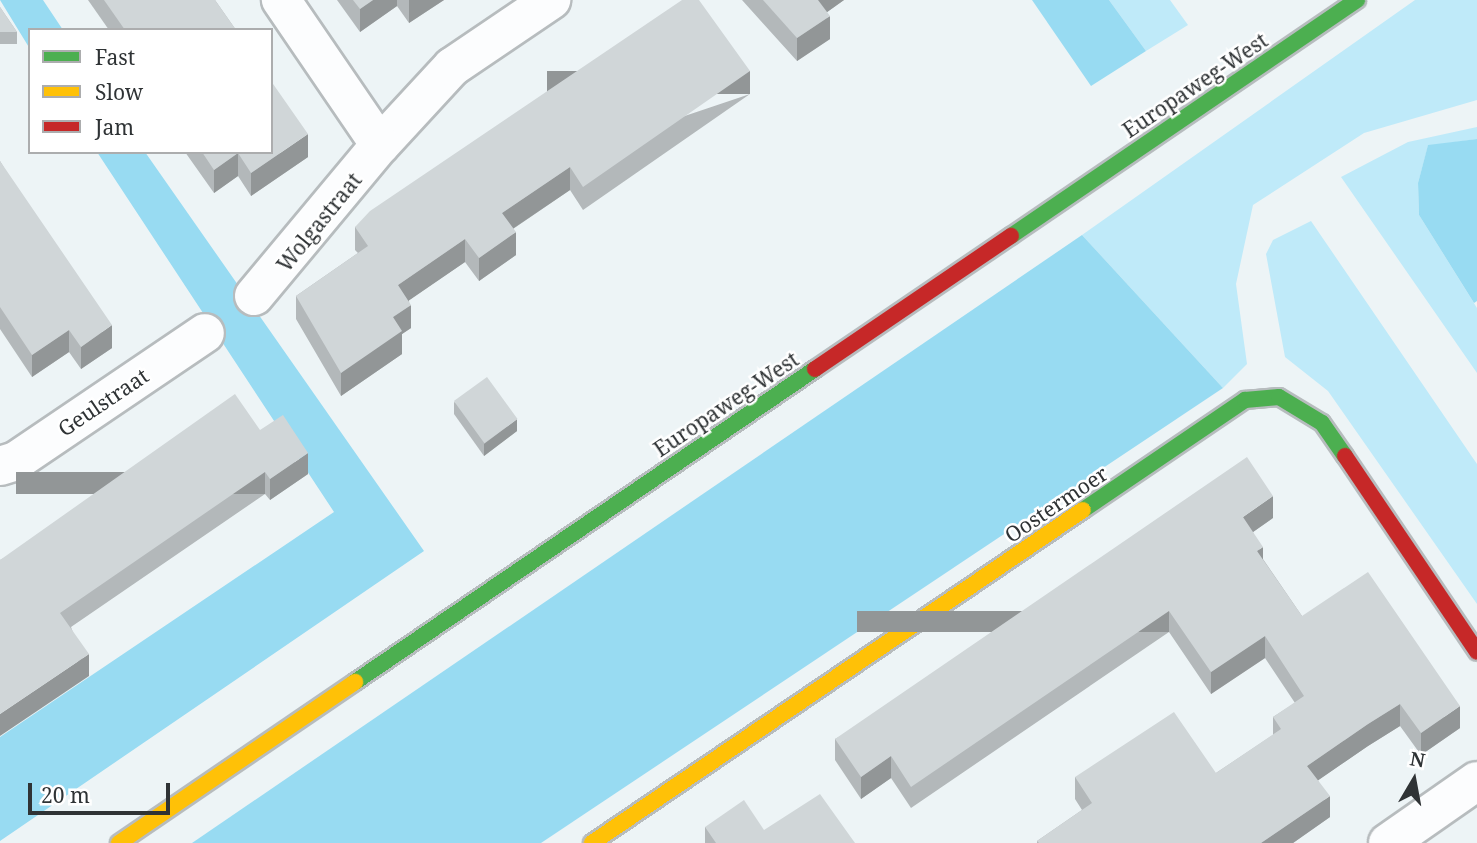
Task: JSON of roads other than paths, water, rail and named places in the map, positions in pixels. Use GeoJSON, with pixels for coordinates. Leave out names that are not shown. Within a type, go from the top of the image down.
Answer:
{"type":"FeatureCollection","features":[{"type":"Feature","properties":{"kind":"main road","name":"Europaweg-West"},"geometry":{"type":"LineString","coordinates":[[119,843],[1357,0]]}},
{"type":"Feature","properties":{"kind":"main road","name":"Oostermoer"},"geometry":{"type":"LineString","coordinates":[[592,843],[1245,400],[1279,397],[1322,423],[1477,652]]}},
{"type":"Feature","properties":{"kind":"street"},"geometry":{"type":"LineString","coordinates":[[281,0],[380,145]]}},
{"type":"Feature","properties":{"kind":"street","name":"Wolgastraat"},"geometry":{"type":"LineString","coordinates":[[254,296],[380,145],[453,67],[551,0]]}},
{"type":"Feature","properties":{"kind":"street","name":"Geulstraat"},"geometry":{"type":"LineString","coordinates":[[0,466],[16,461],[205,333]]}},
{"type":"Feature","properties":{"kind":"street"},"geometry":{"type":"LineString","coordinates":[[1388,843],[1477,781]]}}]}
